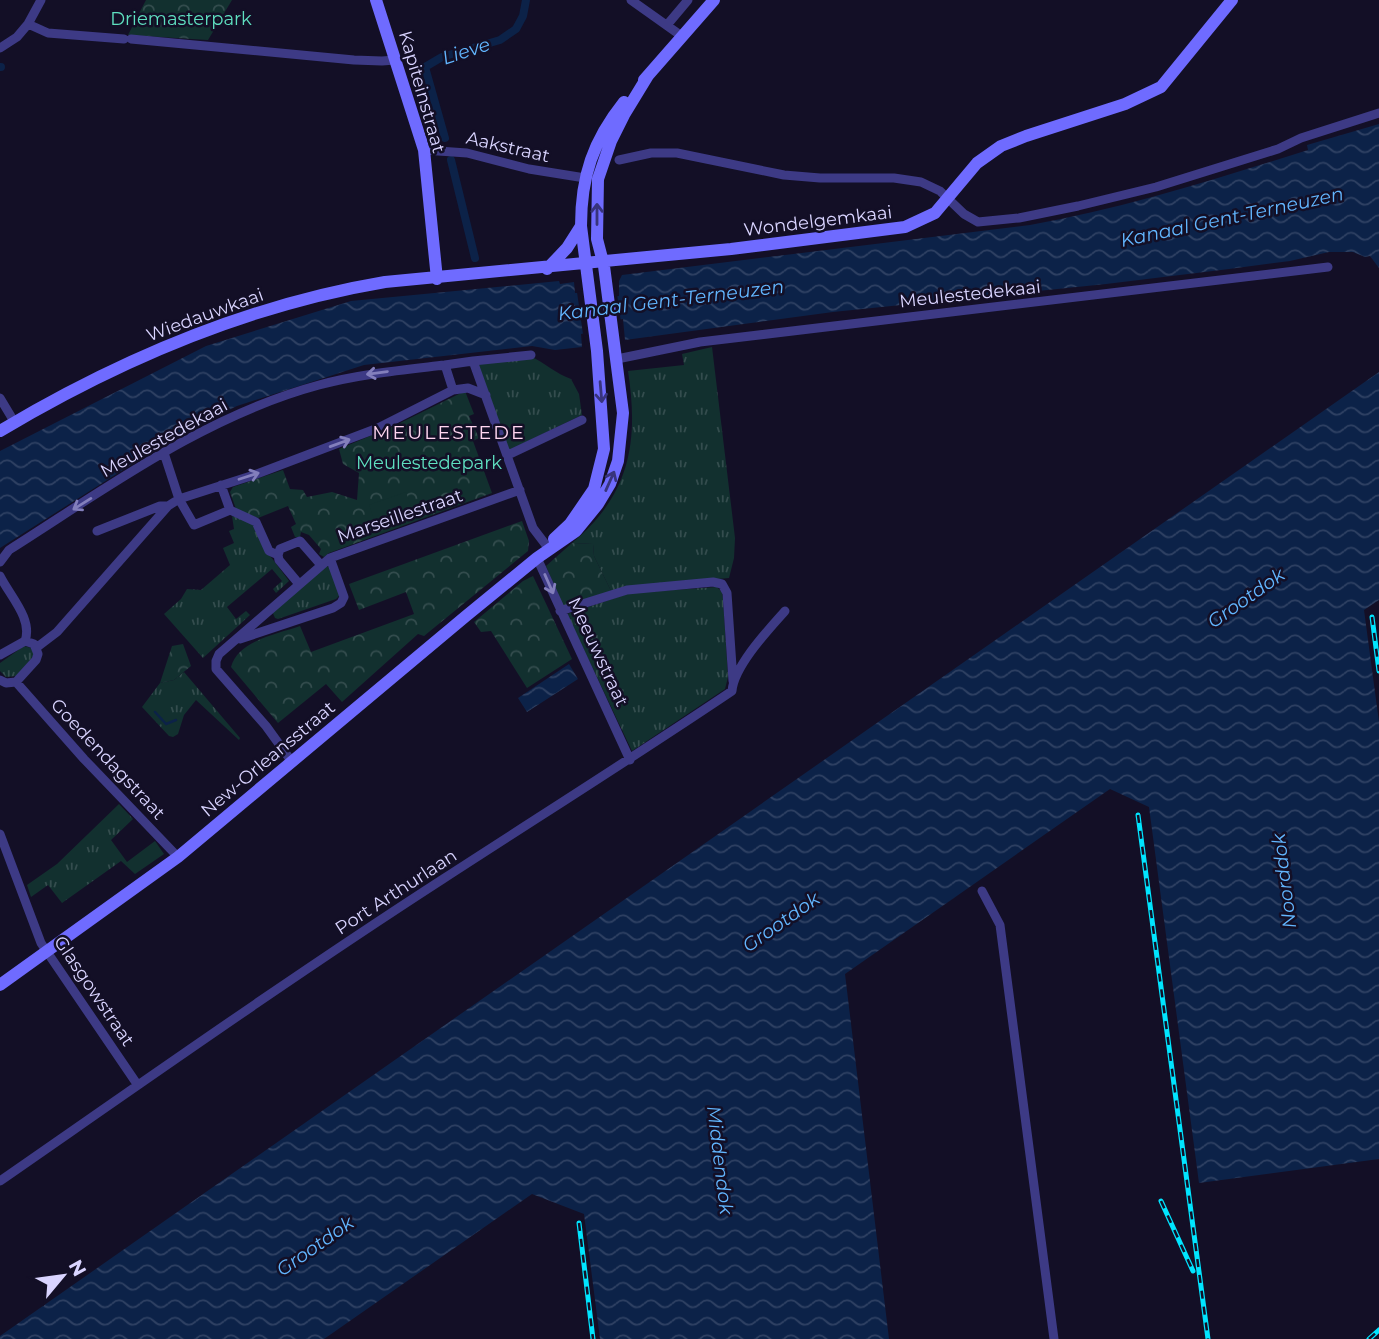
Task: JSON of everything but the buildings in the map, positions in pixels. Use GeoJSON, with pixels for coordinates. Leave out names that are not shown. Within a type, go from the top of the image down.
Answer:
{"type":"FeatureCollection","features":[{"type":"Feature","properties":{"kind":"main road","name":"Kapiteinstraat"},"geometry":{"type":"LineString","coordinates":[[376,0],[424,150],[437,279]]}},
{"type":"Feature","properties":{"kind":"main road"},"geometry":{"type":"LineString","coordinates":[[649,74],[714,0]]}},
{"type":"Feature","properties":{"kind":"main road","name":"Wondelgemkaai"},"geometry":{"type":"LineString","coordinates":[[437,279],[731,250],[905,228],[935,213],[978,163],[1001,146],[1125,104],[1161,87],[1232,0]]}},
{"type":"Feature","properties":{"kind":"main road","name":"New-Orleansstraat"},"geometry":{"type":"LineString","coordinates":[[550,549],[555,538],[570,524],[594,489],[602,463],[604,436],[597,348],[581,226],[585,178],[592,151],[603,132],[627,98],[649,74]]}},
{"type":"Feature","properties":{"kind":"main road","name":"New-Orleansstraat"},"geometry":{"type":"LineString","coordinates":[[0,985],[178,857],[537,558],[576,531],[598,504],[610,484],[618,461],[623,413],[603,261],[597,239],[598,179],[620,124],[649,74]]}},
{"type":"Feature","properties":{"kind":"main road"},"geometry":{"type":"LineString","coordinates":[[547,269],[567,248],[581,226]]}},
{"type":"Feature","properties":{"kind":"main road","name":"Wiedauwkaai"},"geometry":{"type":"LineString","coordinates":[[0,431],[65,394],[128,363],[222,324],[347,289],[385,282],[437,279]]}},
{"type":"Feature","properties":{"kind":"street"},"geometry":{"type":"LineString","coordinates":[[0,48],[17,37],[28,24],[41,0]]}},
{"type":"Feature","properties":{"kind":"street"},"geometry":{"type":"LineString","coordinates":[[631,0],[683,37]]}},
{"type":"Feature","properties":{"kind":"street"},"geometry":{"type":"LineString","coordinates":[[667,25],[688,0]]}},
{"type":"Feature","properties":{"kind":"street"},"geometry":{"type":"LineString","coordinates":[[28,24],[48,33],[354,60],[396,60]]}},
{"type":"Feature","properties":{"kind":"street"},"geometry":{"type":"LineString","coordinates":[[619,160],[651,153],[677,153],[784,175],[894,178],[940,191],[964,214],[978,222],[1020,218],[1156,187],[1379,113]]}},
{"type":"Feature","properties":{"kind":"street","name":"Aakstraat"},"geometry":{"type":"LineString","coordinates":[[424,150],[467,153],[529,169],[585,178]]}},
{"type":"Feature","properties":{"kind":"street","name":"Meulestedekaai"},"geometry":{"type":"LineString","coordinates":[[617,359],[700,342],[1328,267]]}},
{"type":"Feature","properties":{"kind":"street"},"geometry":{"type":"LineString","coordinates":[[531,355],[473,361],[533,528],[550,549]]}},
{"type":"Feature","properties":{"kind":"street","name":"Meulestedekaai"},"geometry":{"type":"LineString","coordinates":[[0,562],[9,550],[164,453],[246,410],[317,386],[367,375],[473,361]]}},
{"type":"Feature","properties":{"kind":"street"},"geometry":{"type":"LineString","coordinates":[[445,365],[453,390]]}},
{"type":"Feature","properties":{"kind":"street"},"geometry":{"type":"LineString","coordinates":[[36,648],[57,632],[168,506],[179,499],[378,429],[453,390],[468,388],[485,394]]}},
{"type":"Feature","properties":{"kind":"street"},"geometry":{"type":"LineString","coordinates":[[0,398],[15,423]]}},
{"type":"Feature","properties":{"kind":"street"},"geometry":{"type":"LineString","coordinates":[[508,455],[582,420]]}},
{"type":"Feature","properties":{"kind":"street"},"geometry":{"type":"LineString","coordinates":[[164,453],[179,499],[194,525],[230,510]]}},
{"type":"Feature","properties":{"kind":"street"},"geometry":{"type":"LineString","coordinates":[[221,485],[230,510],[256,522],[269,551],[278,555],[299,584]]}},
{"type":"Feature","properties":{"kind":"street","name":"Marseillestraat"},"geometry":{"type":"LineString","coordinates":[[292,762],[266,726],[216,669],[219,654],[330,558],[520,490]]}},
{"type":"Feature","properties":{"kind":"street"},"geometry":{"type":"LineString","coordinates":[[97,531],[152,509],[168,506]]}},
{"type":"Feature","properties":{"kind":"street"},"geometry":{"type":"LineString","coordinates":[[278,555],[280,549],[300,541],[321,565]]}},
{"type":"Feature","properties":{"kind":"street","name":"Marseillestraat"},"geometry":{"type":"LineString","coordinates":[[235,641],[341,603],[344,597],[330,558]]}},
{"type":"Feature","properties":{"kind":"street","name":"Meeuwstraat"},"geometry":{"type":"LineString","coordinates":[[537,558],[631,760]]}},
{"type":"Feature","properties":{"kind":"street"},"geometry":{"type":"LineString","coordinates":[[0,576],[6,599],[28,628],[25,641]]}},
{"type":"Feature","properties":{"kind":"street"},"geometry":{"type":"LineString","coordinates":[[561,611],[627,590],[713,582],[722,584],[727,593],[733,683]]}},
{"type":"Feature","properties":{"kind":"street","name":"Port Arthurlaan"},"geometry":{"type":"LineString","coordinates":[[0,1181],[137,1084],[443,879],[631,760],[732,691],[733,683],[757,643],[785,611]]}},
{"type":"Feature","properties":{"kind":"street"},"geometry":{"type":"LineString","coordinates":[[265,614],[268,624],[274,628]]}},
{"type":"Feature","properties":{"kind":"street"},"geometry":{"type":"LineString","coordinates":[[0,655],[25,641],[34,644],[38,654],[36,660],[16,682],[2,685]]}},
{"type":"Feature","properties":{"kind":"street","name":"Goedendagstraat"},"geometry":{"type":"LineString","coordinates":[[16,682],[84,759],[178,857]]}},
{"type":"Feature","properties":{"kind":"street","name":"Glasgowstraat"},"geometry":{"type":"LineString","coordinates":[[0,834],[27,908],[47,952],[137,1084]]}},
{"type":"Feature","properties":{"kind":"street"},"geometry":{"type":"LineString","coordinates":[[982,891],[1000,925],[1054,1339]]}},
{"type":"Feature","properties":{"kind":"green space","name":"Driemasterpark"},"geometry":{"type":"Polygon","coordinates":[[[146,0],[232,0],[208,40],[128,35],[146,0]]]}},
{"type":"Feature","properties":{"kind":"green space"},"geometry":{"type":"Polygon","coordinates":[[[712,347],[735,538],[729,578],[626,587],[611,591],[594,556],[593,544],[572,543],[592,525],[607,506],[626,466],[632,421],[628,371],[684,365],[682,354],[712,347]]]}},
{"type":"Feature","properties":{"kind":"green space"},"geometry":{"type":"Polygon","coordinates":[[[530,356],[571,379],[579,394],[582,415],[509,450],[478,365],[530,356]]]}},
{"type":"Feature","properties":{"kind":"green space","name":"Meulestedepark"},"geometry":{"type":"Polygon","coordinates":[[[465,391],[474,414],[469,416],[479,438],[473,441],[492,493],[324,557],[319,554],[321,549],[309,535],[301,532],[300,537],[295,537],[291,527],[296,524],[288,506],[258,518],[236,509],[230,492],[233,487],[283,470],[290,489],[303,490],[307,497],[332,492],[357,500],[359,473],[343,464],[339,449],[394,426],[465,391]]]}},
{"type":"Feature","properties":{"kind":"green space"},"geometry":{"type":"Polygon","coordinates":[[[406,492],[413,512],[376,525],[369,505],[406,492]]]}},
{"type":"Feature","properties":{"kind":"green space"},"geometry":{"type":"Polygon","coordinates":[[[232,516],[254,523],[265,549],[289,581],[276,593],[273,589],[282,581],[272,569],[227,607],[236,619],[246,611],[250,615],[203,658],[164,614],[181,599],[187,589],[201,590],[230,565],[223,548],[234,543],[229,531],[234,529],[232,516]]]}},
{"type":"Feature","properties":{"kind":"green space"},"geometry":{"type":"Polygon","coordinates":[[[522,521],[529,541],[528,551],[424,636],[418,634],[342,702],[326,684],[278,723],[231,667],[235,658],[250,644],[300,626],[311,652],[414,614],[406,592],[359,610],[349,584],[522,521]]]}},
{"type":"Feature","properties":{"kind":"green space"},"geometry":{"type":"Polygon","coordinates":[[[572,543],[593,544],[594,556],[611,591],[563,606],[546,566],[572,543]]]}},
{"type":"Feature","properties":{"kind":"green space"},"geometry":{"type":"Polygon","coordinates":[[[327,566],[332,569],[340,595],[336,599],[275,618],[272,611],[327,566]]]}},
{"type":"Feature","properties":{"kind":"green space"},"geometry":{"type":"Polygon","coordinates":[[[533,576],[572,659],[527,688],[491,631],[481,632],[474,622],[523,581],[533,576]]]}},
{"type":"Feature","properties":{"kind":"green space"},"geometry":{"type":"Polygon","coordinates":[[[717,587],[722,592],[723,599],[728,677],[725,689],[632,751],[567,614],[630,593],[717,587]]]}},
{"type":"Feature","properties":{"kind":"green space"},"geometry":{"type":"Polygon","coordinates":[[[183,644],[191,666],[174,680],[160,683],[172,646],[183,644]]]}},
{"type":"Feature","properties":{"kind":"green space"},"geometry":{"type":"Polygon","coordinates":[[[24,646],[31,648],[34,654],[32,658],[16,676],[6,677],[0,671],[0,663],[24,646]]]}},
{"type":"Feature","properties":{"kind":"green space"},"geometry":{"type":"Polygon","coordinates":[[[184,672],[239,740],[196,700],[184,715],[178,734],[173,737],[142,707],[160,683],[174,680],[184,672]]]}},
{"type":"Feature","properties":{"kind":"green space"},"geometry":{"type":"Polygon","coordinates":[[[119,804],[133,819],[111,840],[127,862],[155,841],[164,854],[135,874],[121,861],[62,903],[48,885],[31,897],[27,885],[57,864],[119,804]]]}},
{"type":"Feature","properties":{"kind":"water","name":"Kanaal Gent-Terneuzen"},"geometry":{"type":"Polygon","coordinates":[[[1379,124],[1379,268],[1370,256],[1365,257],[1353,252],[1329,252],[1290,261],[1229,269],[833,312],[625,340],[623,319],[585,324],[586,333],[581,334],[582,347],[555,350],[532,346],[364,365],[237,406],[178,435],[0,548],[0,451],[206,346],[351,301],[559,281],[560,284],[574,282],[575,293],[580,293],[582,300],[619,296],[619,281],[622,275],[1030,225],[1101,210],[1239,172],[1308,150],[1307,145],[1379,124]]]}},
{"type":"Feature","properties":{"kind":"water"},"geometry":{"type":"Polygon","coordinates":[[[1379,372],[1379,600],[1364,610],[1379,722],[1379,1159],[1199,1183],[1149,807],[1110,789],[845,974],[889,1339],[600,1339],[584,1214],[532,1194],[324,1339],[0,1339],[0,1336],[1379,372]]]}},
{"type":"Feature","properties":{"kind":"water"},"geometry":{"type":"Polygon","coordinates":[[[569,664],[578,679],[527,712],[518,698],[569,664]]]}},
{"type":"Feature","properties":{"kind":"pier"},"geometry":{"type":"Polygon","coordinates":[[[616,287],[624,344],[620,323],[588,327],[589,334],[584,337],[585,348],[577,292],[583,291],[584,297],[616,293],[616,287]]]}},
{"type":"Feature","properties":{"kind":"waterway","name":"Lieve"},"geometry":{"type":"LineString","coordinates":[[445,138],[425,67],[442,57],[500,40],[516,29],[523,16],[526,0]]}},
{"type":"Feature","properties":{"kind":"waterway"},"geometry":{"type":"LineString","coordinates":[[451,160],[475,258]]}},
{"type":"Feature","properties":{"kind":"waterway"},"geometry":{"type":"LineString","coordinates":[[155,712],[166,724],[176,720]]}},
{"type":"Feature","properties":{"kind":"railway"},"geometry":{"type":"LineString","coordinates":[[1372,617],[1379,671]]}},
{"type":"Feature","properties":{"kind":"railway"},"geometry":{"type":"LineString","coordinates":[[1138,815],[1208,1339]]}},
{"type":"Feature","properties":{"kind":"railway"},"geometry":{"type":"LineString","coordinates":[[1161,1201],[1193,1271]]}},
{"type":"Feature","properties":{"kind":"railway"},"geometry":{"type":"LineString","coordinates":[[579,1223],[593,1339]]}},
{"type":"Feature","properties":{"kind":"railway"},"geometry":{"type":"LineString","coordinates":[[1369,1339],[1379,1330]]}},
{"type":"Feature","properties":{"kind":"district","name":"MEULESTEDE"},"geometry":{"type":"Point","coordinates":[449,432]}},
{"type":"Feature","properties":{"kind":"water label","name":"Grootdok"},"geometry":{"type":"Point","coordinates":[1246,598]}},
{"type":"Feature","properties":{"kind":"water label","name":"Noorddok"},"geometry":{"type":"Point","coordinates":[1284,881]}},
{"type":"Feature","properties":{"kind":"water label","name":"Grootdok"},"geometry":{"type":"Point","coordinates":[781,922]}},
{"type":"Feature","properties":{"kind":"water label","name":"Middendok"},"geometry":{"type":"Point","coordinates":[720,1160]}},
{"type":"Feature","properties":{"kind":"water label","name":"Grootdok"},"geometry":{"type":"Point","coordinates":[315,1246]}}]}
